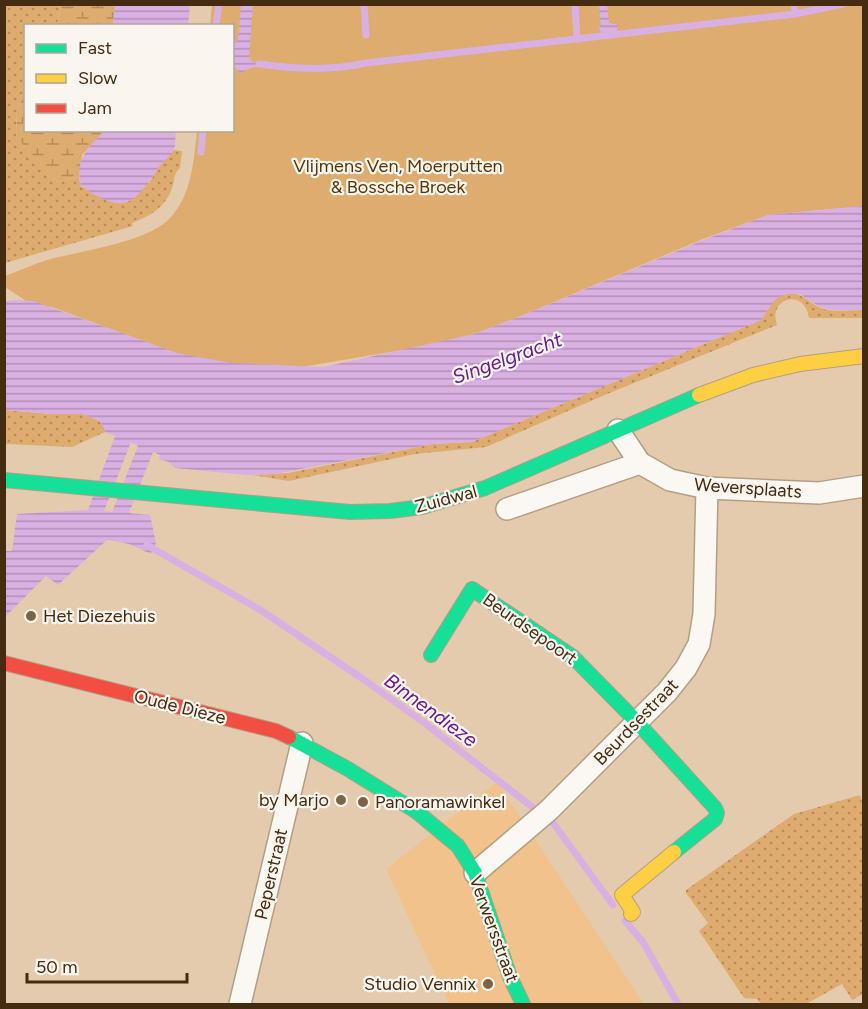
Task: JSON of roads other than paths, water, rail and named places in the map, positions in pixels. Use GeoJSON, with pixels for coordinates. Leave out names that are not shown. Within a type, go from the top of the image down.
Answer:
{"type":"FeatureCollection","features":[{"type":"Feature","properties":{"kind":"street","name":"Zuidwal"},"geometry":{"type":"LineString","coordinates":[[4,480],[350,512],[422,507],[484,488],[691,398],[753,375],[800,364],[864,356]]}},
{"type":"Feature","properties":{"kind":"street","name":"Weversplaats"},"geometry":{"type":"LineString","coordinates":[[618,430],[640,463],[670,480],[707,488],[819,493],[864,486]]}},
{"type":"Feature","properties":{"kind":"street"},"geometry":{"type":"LineString","coordinates":[[507,509],[640,463]]}},
{"type":"Feature","properties":{"kind":"street","name":"Beurdsestraat"},"geometry":{"type":"LineString","coordinates":[[475,873],[549,810],[667,692],[686,668],[699,644],[704,614],[707,488]]}},
{"type":"Feature","properties":{"kind":"street","name":"Beurdsepoort"},"geometry":{"type":"LineString","coordinates":[[431,655],[472,589],[573,657],[637,722],[715,808],[717,813],[715,819],[622,895],[633,912],[631,914]]}},
{"type":"Feature","properties":{"kind":"street","name":"Oude Dieze"},"geometry":{"type":"LineString","coordinates":[[4,663],[276,731],[348,769]]}},
{"type":"Feature","properties":{"kind":"street","name":"Peperstraat"},"geometry":{"type":"LineString","coordinates":[[240,1005],[302,743]]}},
{"type":"Feature","properties":{"kind":"street","name":"Verwersstraat"},"geometry":{"type":"LineString","coordinates":[[348,769],[417,812],[458,846],[475,873],[510,977],[523,1005]]}},
{"type":"Feature","properties":{"kind":"water"},"geometry":{"type":"Polygon","coordinates":[[[115,5],[190,5],[188,24],[113,24],[115,5]]]}},
{"type":"Feature","properties":{"kind":"water"},"geometry":{"type":"Polygon","coordinates":[[[241,5],[253,5],[249,57],[253,62],[267,64],[240,73],[234,66],[234,45],[238,39],[241,5]]]}},
{"type":"Feature","properties":{"kind":"water"},"geometry":{"type":"Polygon","coordinates":[[[599,5],[607,5],[609,23],[618,25],[616,33],[601,33],[599,5]]]}},
{"type":"Feature","properties":{"kind":"water"},"geometry":{"type":"Polygon","coordinates":[[[103,132],[176,132],[173,152],[141,191],[126,202],[108,201],[81,186],[81,161],[103,132]]]}},
{"type":"Feature","properties":{"kind":"water","name":"Singelgracht"},"geometry":{"type":"Polygon","coordinates":[[[863,206],[863,310],[830,310],[800,294],[785,295],[772,303],[761,320],[472,442],[433,444],[275,474],[246,475],[175,468],[169,462],[159,459],[160,455],[153,452],[129,513],[150,515],[156,543],[151,554],[129,544],[107,540],[58,585],[46,576],[5,617],[5,551],[12,551],[17,514],[88,510],[115,436],[105,432],[99,421],[83,414],[5,410],[5,301],[33,301],[177,353],[231,363],[323,367],[474,334],[768,215],[863,206]],[[131,442],[104,511],[112,512],[138,446],[131,442]]]}},
{"type":"Feature","properties":{"kind":"waterway"},"geometry":{"type":"LineString","coordinates":[[216,24],[219,4]]}},
{"type":"Feature","properties":{"kind":"waterway"},"geometry":{"type":"LineString","coordinates":[[364,4],[366,35]]}},
{"type":"Feature","properties":{"kind":"waterway"},"geometry":{"type":"LineString","coordinates":[[575,4],[577,39]]}},
{"type":"Feature","properties":{"kind":"waterway"},"geometry":{"type":"LineString","coordinates":[[794,4],[795,14]]}},
{"type":"Feature","properties":{"kind":"waterway"},"geometry":{"type":"LineString","coordinates":[[259,64],[299,68],[339,67],[795,14],[843,4]]}},
{"type":"Feature","properties":{"kind":"waterway"},"geometry":{"type":"LineString","coordinates":[[201,152],[203,132]]}},
{"type":"Feature","properties":{"kind":"waterway","name":"Binnendieze"},"geometry":{"type":"LineString","coordinates":[[147,545],[262,611],[423,722],[554,824],[613,905]]}},
{"type":"Feature","properties":{"kind":"waterway","name":"Binnendieze"},"geometry":{"type":"LineString","coordinates":[[625,921],[643,942],[678,1004]]}},
{"type":"Feature","properties":{"kind":"place","name":"Het Diezehuis"},"geometry":{"type":"Point","coordinates":[31,616]}},
{"type":"Feature","properties":{"kind":"place","name":"by Marjo"},"geometry":{"type":"Point","coordinates":[341,800]}},
{"type":"Feature","properties":{"kind":"place","name":"Panoramawinkel"},"geometry":{"type":"Point","coordinates":[363,802]}},
{"type":"Feature","properties":{"kind":"place","name":"Studio Vennix"},"geometry":{"type":"Point","coordinates":[488,984]}},
{"type":"Feature","properties":{"kind":"park label","name":"Vlijmens Ven, Moerputten & Bossche Broek"},"geometry":{"type":"Point","coordinates":[398,176]}}]}
